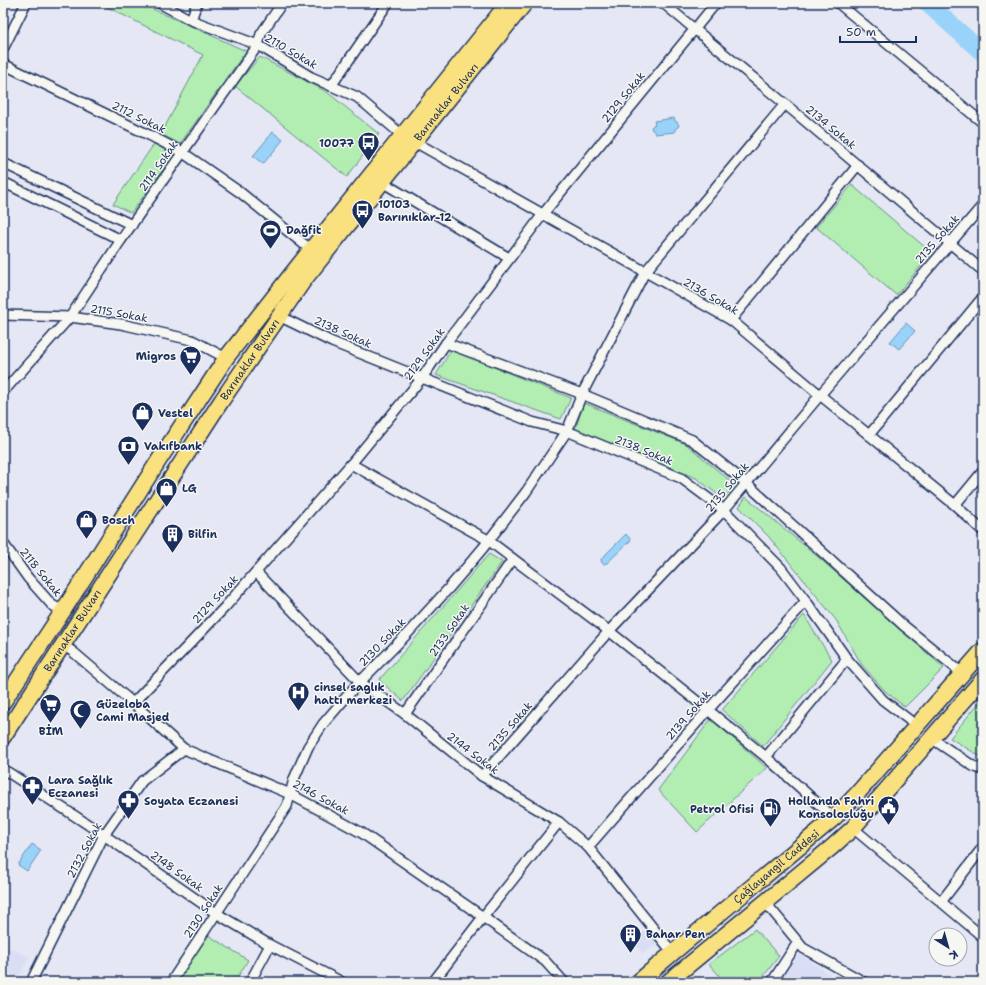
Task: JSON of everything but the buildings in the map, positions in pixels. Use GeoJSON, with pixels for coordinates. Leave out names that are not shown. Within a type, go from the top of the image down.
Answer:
{"type":"FeatureCollection","features":[{"type":"Feature","properties":{"kind":"main road","name":"Barınaklar Bulvarı"},"geometry":{"type":"LineString","coordinates":[[3,737],[222,400],[279,316],[304,280],[382,182],[409,138],[508,3]]}},
{"type":"Feature","properties":{"kind":"main road","name":"Barınaklar Bulvarı"},"geometry":{"type":"LineString","coordinates":[[3,702],[226,358],[311,250],[525,3]]}},
{"type":"Feature","properties":{"kind":"main road","name":"Çağlayangil Caddesi"},"geometry":{"type":"LineString","coordinates":[[638,982],[834,818],[983,650]]}},
{"type":"Feature","properties":{"kind":"main road","name":"Çağlayangil Caddesi"},"geometry":{"type":"LineString","coordinates":[[668,982],[853,828],[983,679]]}},
{"type":"Feature","properties":{"kind":"street"},"geometry":{"type":"LineString","coordinates":[[3,49],[26,3]]}},
{"type":"Feature","properties":{"kind":"street","name":"2110 Sokak"},"geometry":{"type":"LineString","coordinates":[[159,3],[191,20],[258,45],[310,77],[357,98],[409,138]]}},
{"type":"Feature","properties":{"kind":"street"},"geometry":{"type":"LineString","coordinates":[[191,20],[197,3]]}},
{"type":"Feature","properties":{"kind":"street","name":"2114 Sokak"},"geometry":{"type":"LineString","coordinates":[[3,392],[70,317],[121,240],[258,45],[261,34],[282,3]]}},
{"type":"Feature","properties":{"kind":"street"},"geometry":{"type":"LineString","coordinates":[[331,86],[388,3]]}},
{"type":"Feature","properties":{"kind":"street","name":"2134 Sokak"},"geometry":{"type":"LineString","coordinates":[[662,3],[694,28],[983,271]]}},
{"type":"Feature","properties":{"kind":"street","name":"2129 Sokak"},"geometry":{"type":"LineString","coordinates":[[133,703],[225,607],[351,464],[422,378],[446,343],[543,214],[716,3]]}},
{"type":"Feature","properties":{"kind":"street"},"geometry":{"type":"LineString","coordinates":[[838,3],[983,123]]}},
{"type":"Feature","properties":{"kind":"street","name":"2112 Sokak"},"geometry":{"type":"LineString","coordinates":[[3,64],[182,152],[241,193],[311,250]]}},
{"type":"Feature","properties":{"kind":"street","name":"2130 Sokak"},"geometry":{"type":"LineString","coordinates":[[171,982],[287,806],[294,779],[308,747],[323,724],[360,682],[428,611],[526,492],[567,432],[582,394],[645,272],[785,104]]}},
{"type":"Feature","properties":{"kind":"street","name":"2136 Sokak"},"geometry":{"type":"LineString","coordinates":[[409,138],[731,320],[955,505],[983,532]]}},
{"type":"Feature","properties":{"kind":"street"},"geometry":{"type":"LineString","coordinates":[[3,163],[132,225]]}},
{"type":"Feature","properties":{"kind":"street"},"geometry":{"type":"LineString","coordinates":[[731,320],[858,165]]}},
{"type":"Feature","properties":{"kind":"street"},"geometry":{"type":"LineString","coordinates":[[3,182],[121,240]]}},
{"type":"Feature","properties":{"kind":"street"},"geometry":{"type":"LineString","coordinates":[[382,182],[509,258]]}},
{"type":"Feature","properties":{"kind":"street","name":"2135 Sokak"},"geometry":{"type":"LineString","coordinates":[[482,776],[609,631],[724,510],[983,204]]}},
{"type":"Feature","properties":{"kind":"street"},"geometry":{"type":"LineString","coordinates":[[869,435],[983,296]]}},
{"type":"Feature","properties":{"kind":"street","name":"2115 Sokak"},"geometry":{"type":"LineString","coordinates":[[3,315],[70,317],[121,324],[192,340],[226,358]]}},
{"type":"Feature","properties":{"kind":"street","name":"2138 Sokak"},"geometry":{"type":"LineString","coordinates":[[279,316],[332,342],[532,422],[567,432],[681,478],[724,510],[781,568],[847,659],[883,700],[917,726]]}},
{"type":"Feature","properties":{"kind":"street"},"geometry":{"type":"LineString","coordinates":[[446,343],[582,394],[692,440],[746,484],[903,625],[962,674]]}},
{"type":"Feature","properties":{"kind":"street"},"geometry":{"type":"LineString","coordinates":[[351,464],[488,540],[609,631],[708,710],[766,757],[834,818]]}},
{"type":"Feature","properties":{"kind":"street"},"geometry":{"type":"LineString","coordinates":[[955,505],[983,471]]}},
{"type":"Feature","properties":{"kind":"street","name":"2118 Sokak"},"geometry":{"type":"LineString","coordinates":[[3,543],[28,578],[47,600],[52,605],[63,611]]}},
{"type":"Feature","properties":{"kind":"street","name":"2133 Sokak"},"geometry":{"type":"LineString","coordinates":[[405,714],[513,559]]}},
{"type":"Feature","properties":{"kind":"street","name":"2144 Sokak"},"geometry":{"type":"LineString","coordinates":[[256,572],[360,682],[405,714],[482,776],[559,822],[588,847],[673,953]]}},
{"type":"Feature","properties":{"kind":"street","name":"2139 Sokak"},"geometry":{"type":"LineString","coordinates":[[588,847],[806,601]]}},
{"type":"Feature","properties":{"kind":"street","name":"2146 Sokak"},"geometry":{"type":"LineString","coordinates":[[62,645],[72,651],[184,749],[290,794],[362,833],[483,916],[545,961],[564,982]]}},
{"type":"Feature","properties":{"kind":"street"},"geometry":{"type":"LineString","coordinates":[[766,757],[847,659]]}},
{"type":"Feature","properties":{"kind":"street"},"geometry":{"type":"LineString","coordinates":[[931,738],[973,766],[983,770]]}},
{"type":"Feature","properties":{"kind":"street","name":"2132 Sokak"},"geometry":{"type":"LineString","coordinates":[[31,982],[104,835],[142,781],[184,749]]}},
{"type":"Feature","properties":{"kind":"street","name":"2148 Sokak"},"geometry":{"type":"LineString","coordinates":[[3,769],[104,835],[216,913],[270,945],[342,982]]}},
{"type":"Feature","properties":{"kind":"street"},"geometry":{"type":"LineString","coordinates":[[433,982],[483,916],[559,822]]}},
{"type":"Feature","properties":{"kind":"street"},"geometry":{"type":"LineString","coordinates":[[853,828],[983,937]]}},
{"type":"Feature","properties":{"kind":"street"},"geometry":{"type":"LineString","coordinates":[[942,902],[983,847]]}},
{"type":"Feature","properties":{"kind":"street"},"geometry":{"type":"LineString","coordinates":[[765,902],[804,948],[864,982]]}},
{"type":"Feature","properties":{"kind":"street"},"geometry":{"type":"LineString","coordinates":[[772,982],[798,942]]}},
{"type":"Feature","properties":{"kind":"street"},"geometry":{"type":"LineString","coordinates":[[250,982],[270,945]]}},
{"type":"Feature","properties":{"kind":"shaded area"},"geometry":{"type":"Polygon","coordinates":[[[647,929],[658,943],[643,954],[632,940],[647,929]]]}},
{"type":"Feature","properties":{"kind":"shaded area"},"geometry":{"type":"Polygon","coordinates":[[[8,947],[29,957],[18,978],[3,971],[3,957],[8,947]]]}},
{"type":"Feature","properties":{"kind":"shaded area"},"geometry":{"type":"Polygon","coordinates":[[[799,954],[842,982],[780,982],[799,954]]]}},
{"type":"Feature","properties":{"kind":"green space"},"geometry":{"type":"Polygon","coordinates":[[[99,3],[139,3],[246,51],[180,144],[161,134],[203,55],[99,3]]]}},
{"type":"Feature","properties":{"kind":"green space"},"geometry":{"type":"Polygon","coordinates":[[[260,57],[327,92],[379,134],[347,177],[235,86],[260,57]]]}},
{"type":"Feature","properties":{"kind":"green space"},"geometry":{"type":"Polygon","coordinates":[[[154,144],[174,155],[131,213],[113,204],[154,144]]]}},
{"type":"Feature","properties":{"kind":"green space"},"geometry":{"type":"Polygon","coordinates":[[[852,185],[932,253],[896,295],[816,227],[852,185]]]}},
{"type":"Feature","properties":{"kind":"green space"},"geometry":{"type":"Polygon","coordinates":[[[451,350],[571,398],[561,419],[436,375],[451,350]]]}},
{"type":"Feature","properties":{"kind":"green space"},"geometry":{"type":"Polygon","coordinates":[[[584,403],[686,444],[735,485],[725,497],[721,497],[696,478],[575,430],[584,403]]]}},
{"type":"Feature","properties":{"kind":"green space"},"geometry":{"type":"Polygon","coordinates":[[[746,497],[817,556],[944,668],[905,707],[885,691],[862,665],[836,620],[769,537],[739,507],[746,497]]]}},
{"type":"Feature","properties":{"kind":"green space"},"geometry":{"type":"Polygon","coordinates":[[[489,554],[502,562],[403,701],[379,680],[489,554]]]}},
{"type":"Feature","properties":{"kind":"green space"},"geometry":{"type":"Polygon","coordinates":[[[804,615],[832,660],[763,746],[722,710],[804,615]]]}},
{"type":"Feature","properties":{"kind":"green space"},"geometry":{"type":"Polygon","coordinates":[[[983,698],[983,758],[950,738],[983,698]]]}},
{"type":"Feature","properties":{"kind":"green space"},"geometry":{"type":"Polygon","coordinates":[[[711,719],[767,768],[697,832],[658,790],[711,719]]]}},
{"type":"Feature","properties":{"kind":"green space"},"geometry":{"type":"Polygon","coordinates":[[[755,929],[779,956],[759,982],[725,982],[709,964],[755,929]]]}},
{"type":"Feature","properties":{"kind":"green space"},"geometry":{"type":"Polygon","coordinates":[[[208,935],[248,960],[235,982],[176,982],[208,935]]]}},
{"type":"Feature","properties":{"kind":"water"},"geometry":{"type":"Polygon","coordinates":[[[674,118],[679,125],[675,129],[675,132],[655,134],[652,130],[651,127],[655,124],[654,121],[674,118]]]}},
{"type":"Feature","properties":{"kind":"water"},"geometry":{"type":"Polygon","coordinates":[[[273,132],[283,140],[263,164],[253,156],[273,132]]]}},
{"type":"Feature","properties":{"kind":"water"},"geometry":{"type":"Polygon","coordinates":[[[906,323],[915,331],[899,349],[890,342],[906,323]]]}},
{"type":"Feature","properties":{"kind":"water"},"geometry":{"type":"Polygon","coordinates":[[[626,534],[631,540],[607,563],[602,563],[601,559],[626,534]]]}},
{"type":"Feature","properties":{"kind":"water"},"geometry":{"type":"Polygon","coordinates":[[[32,844],[41,850],[27,871],[18,865],[32,844]]]}},
{"type":"Feature","properties":{"kind":"waterway"},"geometry":{"type":"LineString","coordinates":[[927,3],[983,53]]}},
{"type":"Feature","properties":{"kind":"place","name":"10077"},"geometry":{"type":"Point","coordinates":[369,162]}},
{"type":"Feature","properties":{"kind":"place","name":"10103 Barınıklar-12"},"geometry":{"type":"Point","coordinates":[362,230]}},
{"type":"Feature","properties":{"kind":"place","name":"Dağfit"},"geometry":{"type":"Point","coordinates":[270,250]}},
{"type":"Feature","properties":{"kind":"place","name":"Migros"},"geometry":{"type":"Point","coordinates":[191,376]}},
{"type":"Feature","properties":{"kind":"place","name":"Vestel"},"geometry":{"type":"Point","coordinates":[142,432]}},
{"type":"Feature","properties":{"kind":"place","name":"Vakıfbank"},"geometry":{"type":"Point","coordinates":[128,466]}},
{"type":"Feature","properties":{"kind":"place","name":"LG"},"geometry":{"type":"Point","coordinates":[167,508]}},
{"type":"Feature","properties":{"kind":"place","name":"Bosch"},"geometry":{"type":"Point","coordinates":[86,540]}},
{"type":"Feature","properties":{"kind":"place","name":"Bilfin"},"geometry":{"type":"Point","coordinates":[172,554]}},
{"type":"Feature","properties":{"kind":"place","name":"cinsel saglık hattı merkezi"},"geometry":{"type":"Point","coordinates":[298,712]}},
{"type":"Feature","properties":{"kind":"place","name":"BİM"},"geometry":{"type":"Point","coordinates":[51,724]}},
{"type":"Feature","properties":{"kind":"place","name":"Güzeloba Cami Masjed"},"geometry":{"type":"Point","coordinates":[81,730]}},
{"type":"Feature","properties":{"kind":"place","name":"Lara Sağlık Eczanesi"},"geometry":{"type":"Point","coordinates":[32,806]}},
{"type":"Feature","properties":{"kind":"place","name":"Soyata Eczanesi"},"geometry":{"type":"Point","coordinates":[128,820]}},
{"type":"Feature","properties":{"kind":"place","name":"Hollanda Fahri Konsolosluğu"},"geometry":{"type":"Point","coordinates":[889,826]}},
{"type":"Feature","properties":{"kind":"place","name":"Petrol Ofisi"},"geometry":{"type":"Point","coordinates":[770,828]}},
{"type":"Feature","properties":{"kind":"place","name":"Bahar Pen"},"geometry":{"type":"Point","coordinates":[630,954]}}]}
